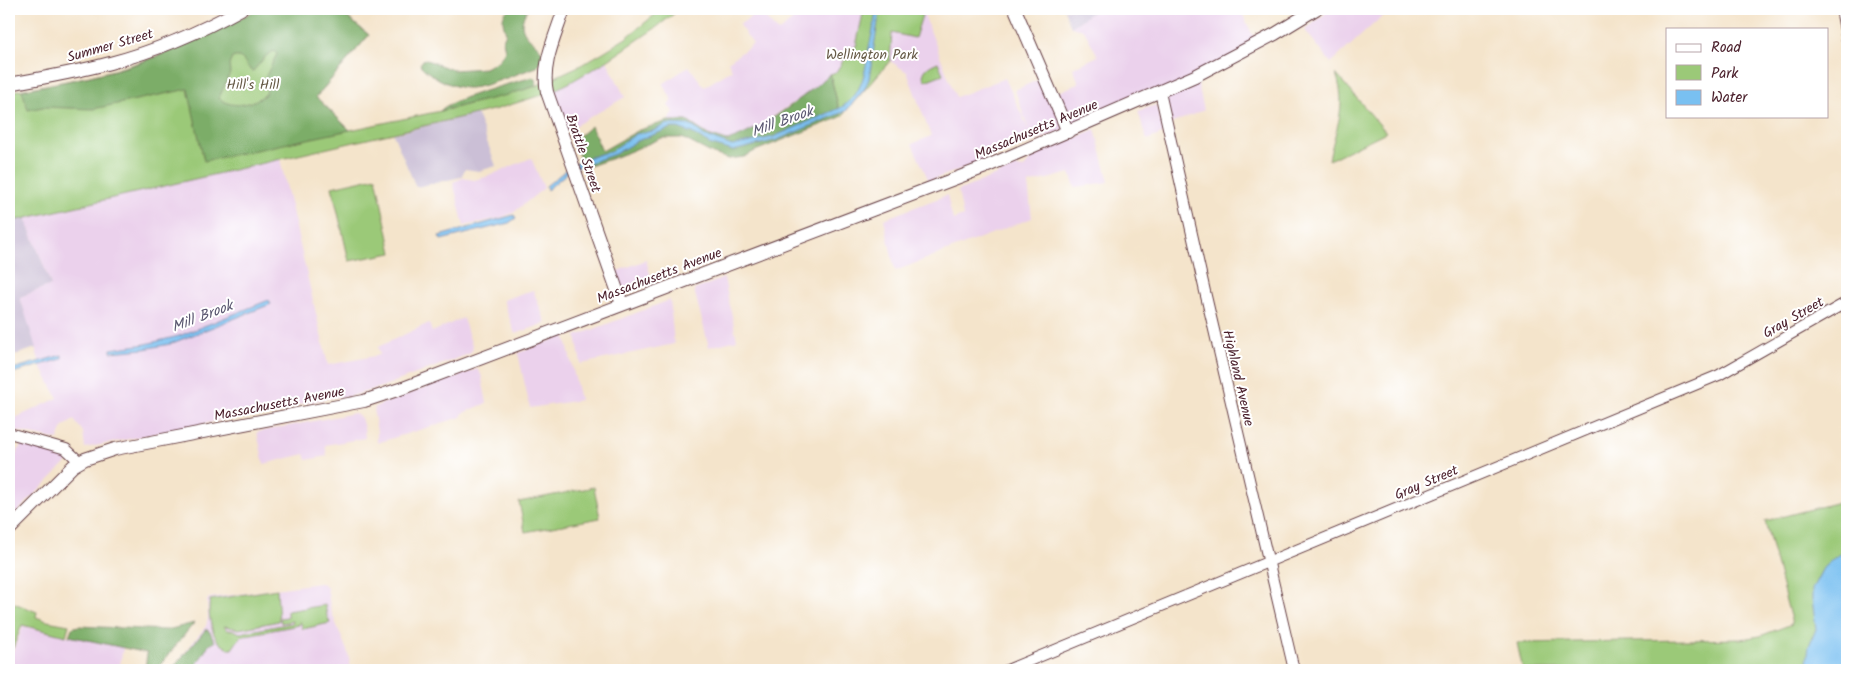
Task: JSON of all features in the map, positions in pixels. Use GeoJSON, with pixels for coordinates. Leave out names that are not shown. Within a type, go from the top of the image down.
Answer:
{"type":"FeatureCollection","features":[{"type":"Feature","properties":{"kind":"main road","name":"Summer Street"},"geometry":{"type":"LineString","coordinates":[[9,84],[92,68],[141,54],[196,32],[241,9]]}},
{"type":"Feature","properties":{"kind":"main road","name":"Brattle Street"},"geometry":{"type":"LineString","coordinates":[[564,9],[547,62],[545,79],[548,97],[622,304]]}},
{"type":"Feature","properties":{"kind":"main road"},"geometry":{"type":"LineString","coordinates":[[1015,9],[1068,132]]}},
{"type":"Feature","properties":{"kind":"main road","name":"Massachusetts Avenue"},"geometry":{"type":"LineString","coordinates":[[9,530],[63,475],[80,462],[115,449],[364,401],[403,388],[944,183],[1068,132],[1218,65],[1316,9]]}},
{"type":"Feature","properties":{"kind":"street"},"geometry":{"type":"LineString","coordinates":[[1841,9],[1847,41]]}},
{"type":"Feature","properties":{"kind":"street","name":"Highland Avenue"},"geometry":{"type":"LineString","coordinates":[[1160,92],[1294,670]]}},
{"type":"Feature","properties":{"kind":"street","name":"Gray Street"},"geometry":{"type":"LineString","coordinates":[[1007,670],[1719,375],[1847,302]]}},
{"type":"Feature","properties":{"kind":"street"},"geometry":{"type":"LineString","coordinates":[[9,433],[67,449],[80,462]]}},
{"type":"Feature","properties":{"kind":"shaded area"},"geometry":{"type":"Polygon","coordinates":[[[800,9],[864,9],[856,46],[846,56],[836,72],[830,74],[813,89],[754,130],[735,139],[727,141],[708,135],[687,121],[668,121],[674,112],[668,106],[672,100],[663,84],[689,66],[704,87],[732,70],[728,62],[753,44],[739,25],[759,11],[778,32],[803,12],[800,9]]]}},
{"type":"Feature","properties":{"kind":"shaded area"},"geometry":{"type":"Polygon","coordinates":[[[1064,9],[1097,9],[1071,27],[1064,9]]]}},
{"type":"Feature","properties":{"kind":"shaded area"},"geometry":{"type":"Polygon","coordinates":[[[1097,9],[1240,9],[1257,44],[1196,76],[1204,110],[1168,125],[1160,92],[1068,132],[1052,95],[1079,83],[1073,68],[1098,56],[1084,30],[1071,27],[1097,9]]]}},
{"type":"Feature","properties":{"kind":"shaded area"},"geometry":{"type":"Polygon","coordinates":[[[1331,9],[1390,9],[1331,63],[1305,30],[1331,9]]]}},
{"type":"Feature","properties":{"kind":"shaded area"},"geometry":{"type":"Polygon","coordinates":[[[923,12],[956,97],[1005,78],[1029,131],[1015,90],[1042,78],[1065,130],[929,181],[912,144],[931,136],[907,72],[890,61],[892,32],[915,38],[923,12]]]}},
{"type":"Feature","properties":{"kind":"shaded area"},"geometry":{"type":"Polygon","coordinates":[[[607,61],[625,97],[564,132],[548,93],[607,61]]]}},
{"type":"Feature","properties":{"kind":"shaded area"},"geometry":{"type":"Polygon","coordinates":[[[1156,105],[1164,133],[1147,140],[1138,111],[1156,105]]]}},
{"type":"Feature","properties":{"kind":"shaded area"},"geometry":{"type":"Polygon","coordinates":[[[477,114],[496,166],[479,171],[465,169],[461,177],[416,187],[393,134],[477,114]]]}},
{"type":"Feature","properties":{"kind":"shaded area"},"geometry":{"type":"Polygon","coordinates":[[[1095,129],[1109,182],[1075,187],[1070,173],[1028,184],[1032,218],[895,271],[884,219],[947,195],[953,220],[963,216],[958,191],[1015,167],[1024,168],[1034,156],[1095,129]]]}},
{"type":"Feature","properties":{"kind":"shaded area"},"geometry":{"type":"Polygon","coordinates":[[[531,158],[544,188],[513,213],[464,226],[453,182],[463,178],[474,180],[486,177],[531,158]]]}},
{"type":"Feature","properties":{"kind":"shaded area"},"geometry":{"type":"Polygon","coordinates":[[[280,159],[328,365],[380,355],[378,347],[429,323],[432,332],[463,318],[473,349],[469,354],[384,386],[348,397],[335,397],[85,448],[83,432],[74,420],[63,427],[58,440],[9,429],[9,421],[58,398],[41,367],[20,297],[51,285],[25,217],[280,159]]]}},
{"type":"Feature","properties":{"kind":"shaded area"},"geometry":{"type":"Polygon","coordinates":[[[25,217],[51,285],[20,297],[36,348],[9,357],[9,222],[25,217]]]}},
{"type":"Feature","properties":{"kind":"shaded area"},"geometry":{"type":"Polygon","coordinates":[[[646,260],[653,284],[627,293],[622,288],[615,272],[646,260]]]}},
{"type":"Feature","properties":{"kind":"shaded area"},"geometry":{"type":"Polygon","coordinates":[[[724,278],[737,340],[709,347],[694,290],[724,278]]]}},
{"type":"Feature","properties":{"kind":"shaded area"},"geometry":{"type":"Polygon","coordinates":[[[533,290],[546,323],[515,334],[503,300],[533,290]]]}},
{"type":"Feature","properties":{"kind":"shaded area"},"geometry":{"type":"Polygon","coordinates":[[[670,300],[674,344],[581,364],[576,336],[670,300]]]}},
{"type":"Feature","properties":{"kind":"shaded area"},"geometry":{"type":"Polygon","coordinates":[[[565,335],[580,400],[530,408],[518,353],[565,335]]]}},
{"type":"Feature","properties":{"kind":"shaded area"},"geometry":{"type":"Polygon","coordinates":[[[477,369],[481,374],[487,403],[463,413],[461,417],[377,443],[375,407],[477,369]]]}},
{"type":"Feature","properties":{"kind":"shaded area"},"geometry":{"type":"Polygon","coordinates":[[[355,413],[361,418],[365,438],[325,445],[327,456],[307,460],[305,454],[264,464],[257,432],[355,413]]]}},
{"type":"Feature","properties":{"kind":"shaded area"},"geometry":{"type":"Polygon","coordinates":[[[22,443],[46,447],[70,459],[9,520],[9,469],[22,443]]]}},
{"type":"Feature","properties":{"kind":"shaded area"},"geometry":{"type":"Polygon","coordinates":[[[324,584],[327,588],[331,611],[348,653],[351,670],[171,670],[206,626],[208,618],[207,601],[209,598],[324,584]]]}},
{"type":"Feature","properties":{"kind":"shaded area"},"geometry":{"type":"Polygon","coordinates":[[[23,626],[123,648],[119,670],[39,670],[9,666],[9,661],[23,626]]]}},
{"type":"Feature","properties":{"kind":"green space"},"geometry":{"type":"Polygon","coordinates":[[[258,9],[337,9],[369,35],[316,97],[350,130],[450,109],[536,86],[581,65],[605,51],[626,38],[662,9],[680,9],[607,61],[548,93],[497,109],[9,222],[9,92],[90,76],[154,57],[224,27],[258,9]]]}},
{"type":"Feature","properties":{"kind":"green space","name":"Hill's Hill"},"geometry":{"type":"Polygon","coordinates":[[[258,9],[337,9],[369,35],[316,97],[350,130],[204,161],[188,89],[93,109],[43,107],[28,110],[22,90],[127,67],[157,57],[258,9]],[[274,51],[267,55],[253,71],[240,57],[232,58],[229,65],[230,73],[219,98],[224,102],[236,105],[255,101],[266,94],[264,80],[277,54],[274,51]]]}},
{"type":"Feature","properties":{"kind":"green space"},"geometry":{"type":"Polygon","coordinates":[[[509,9],[527,9],[522,24],[527,36],[542,53],[537,67],[477,87],[464,88],[444,82],[421,66],[420,64],[424,59],[453,70],[485,68],[498,61],[505,51],[503,40],[506,33],[503,20],[504,14],[509,9]]]}},
{"type":"Feature","properties":{"kind":"green space","name":"Wellington Park"},"geometry":{"type":"Polygon","coordinates":[[[864,9],[931,9],[923,12],[915,38],[892,33],[890,61],[841,117],[830,74],[836,72],[847,55],[856,46],[864,9]]]}},
{"type":"Feature","properties":{"kind":"green space"},"geometry":{"type":"Polygon","coordinates":[[[938,62],[943,74],[925,81],[923,76],[926,69],[938,62]]]}},
{"type":"Feature","properties":{"kind":"green space"},"geometry":{"type":"Polygon","coordinates":[[[830,74],[841,117],[744,157],[729,159],[713,154],[682,138],[662,138],[584,168],[573,141],[591,126],[602,151],[639,130],[668,121],[687,121],[708,135],[727,141],[767,122],[830,74]]]}},
{"type":"Feature","properties":{"kind":"green space"},"geometry":{"type":"Polygon","coordinates":[[[1336,74],[1386,132],[1329,160],[1341,108],[1341,97],[1336,74]]]}},
{"type":"Feature","properties":{"kind":"green space"},"geometry":{"type":"Polygon","coordinates":[[[533,77],[536,81],[536,86],[440,111],[446,106],[469,96],[533,77]]]}},
{"type":"Feature","properties":{"kind":"green space"},"geometry":{"type":"Polygon","coordinates":[[[376,177],[392,253],[349,261],[332,187],[376,177]]]}},
{"type":"Feature","properties":{"kind":"green space"},"geometry":{"type":"Polygon","coordinates":[[[594,487],[600,518],[525,532],[519,502],[594,487]]]}},
{"type":"Feature","properties":{"kind":"green space"},"geometry":{"type":"Polygon","coordinates":[[[1847,500],[1847,670],[1523,670],[1517,643],[1741,639],[1760,636],[1792,624],[1765,521],[1847,500]]]}},
{"type":"Feature","properties":{"kind":"green space"},"geometry":{"type":"Polygon","coordinates":[[[277,589],[279,621],[239,629],[224,626],[227,630],[240,633],[292,623],[292,621],[281,623],[280,618],[287,617],[287,611],[325,605],[330,623],[303,629],[300,621],[299,625],[241,636],[232,649],[219,642],[210,622],[210,600],[277,589]]]}},
{"type":"Feature","properties":{"kind":"green space"},"geometry":{"type":"Polygon","coordinates":[[[9,601],[37,612],[36,617],[69,625],[66,636],[22,625],[13,648],[9,646],[9,601]]]}},
{"type":"Feature","properties":{"kind":"green space"},"geometry":{"type":"Polygon","coordinates":[[[194,623],[156,670],[145,670],[147,653],[69,636],[72,628],[78,626],[167,630],[194,623]]]}},
{"type":"Feature","properties":{"kind":"green space"},"geometry":{"type":"Polygon","coordinates":[[[206,629],[210,632],[215,642],[209,645],[193,670],[171,670],[206,629]]]}},
{"type":"Feature","properties":{"kind":"water"},"geometry":{"type":"Polygon","coordinates":[[[876,9],[880,9],[869,79],[864,90],[846,111],[777,140],[733,151],[709,144],[692,133],[678,128],[671,128],[637,141],[615,154],[568,172],[547,190],[546,186],[583,159],[611,151],[636,134],[653,131],[667,124],[689,125],[705,136],[732,146],[773,137],[840,108],[854,96],[862,82],[876,9]]]}},
{"type":"Feature","properties":{"kind":"water"},"geometry":{"type":"Polygon","coordinates":[[[514,215],[516,218],[509,223],[441,240],[439,236],[514,215]]]}},
{"type":"Feature","properties":{"kind":"water"},"geometry":{"type":"Polygon","coordinates":[[[269,300],[271,304],[170,344],[111,352],[111,349],[146,344],[179,336],[269,300]]]}},
{"type":"Feature","properties":{"kind":"water"},"geometry":{"type":"Polygon","coordinates":[[[62,355],[62,359],[9,374],[9,370],[62,355]]]}},
{"type":"Feature","properties":{"kind":"water"},"geometry":{"type":"Polygon","coordinates":[[[1847,550],[1847,670],[1806,670],[1809,646],[1816,629],[1812,589],[1823,568],[1847,550]]]}},
{"type":"Feature","properties":{"kind":"water label","name":"Mill Brook"},"geometry":{"type":"Point","coordinates":[782,121]}},
{"type":"Feature","properties":{"kind":"water label","name":"Mill Brook"},"geometry":{"type":"Point","coordinates":[202,316]}}]}
